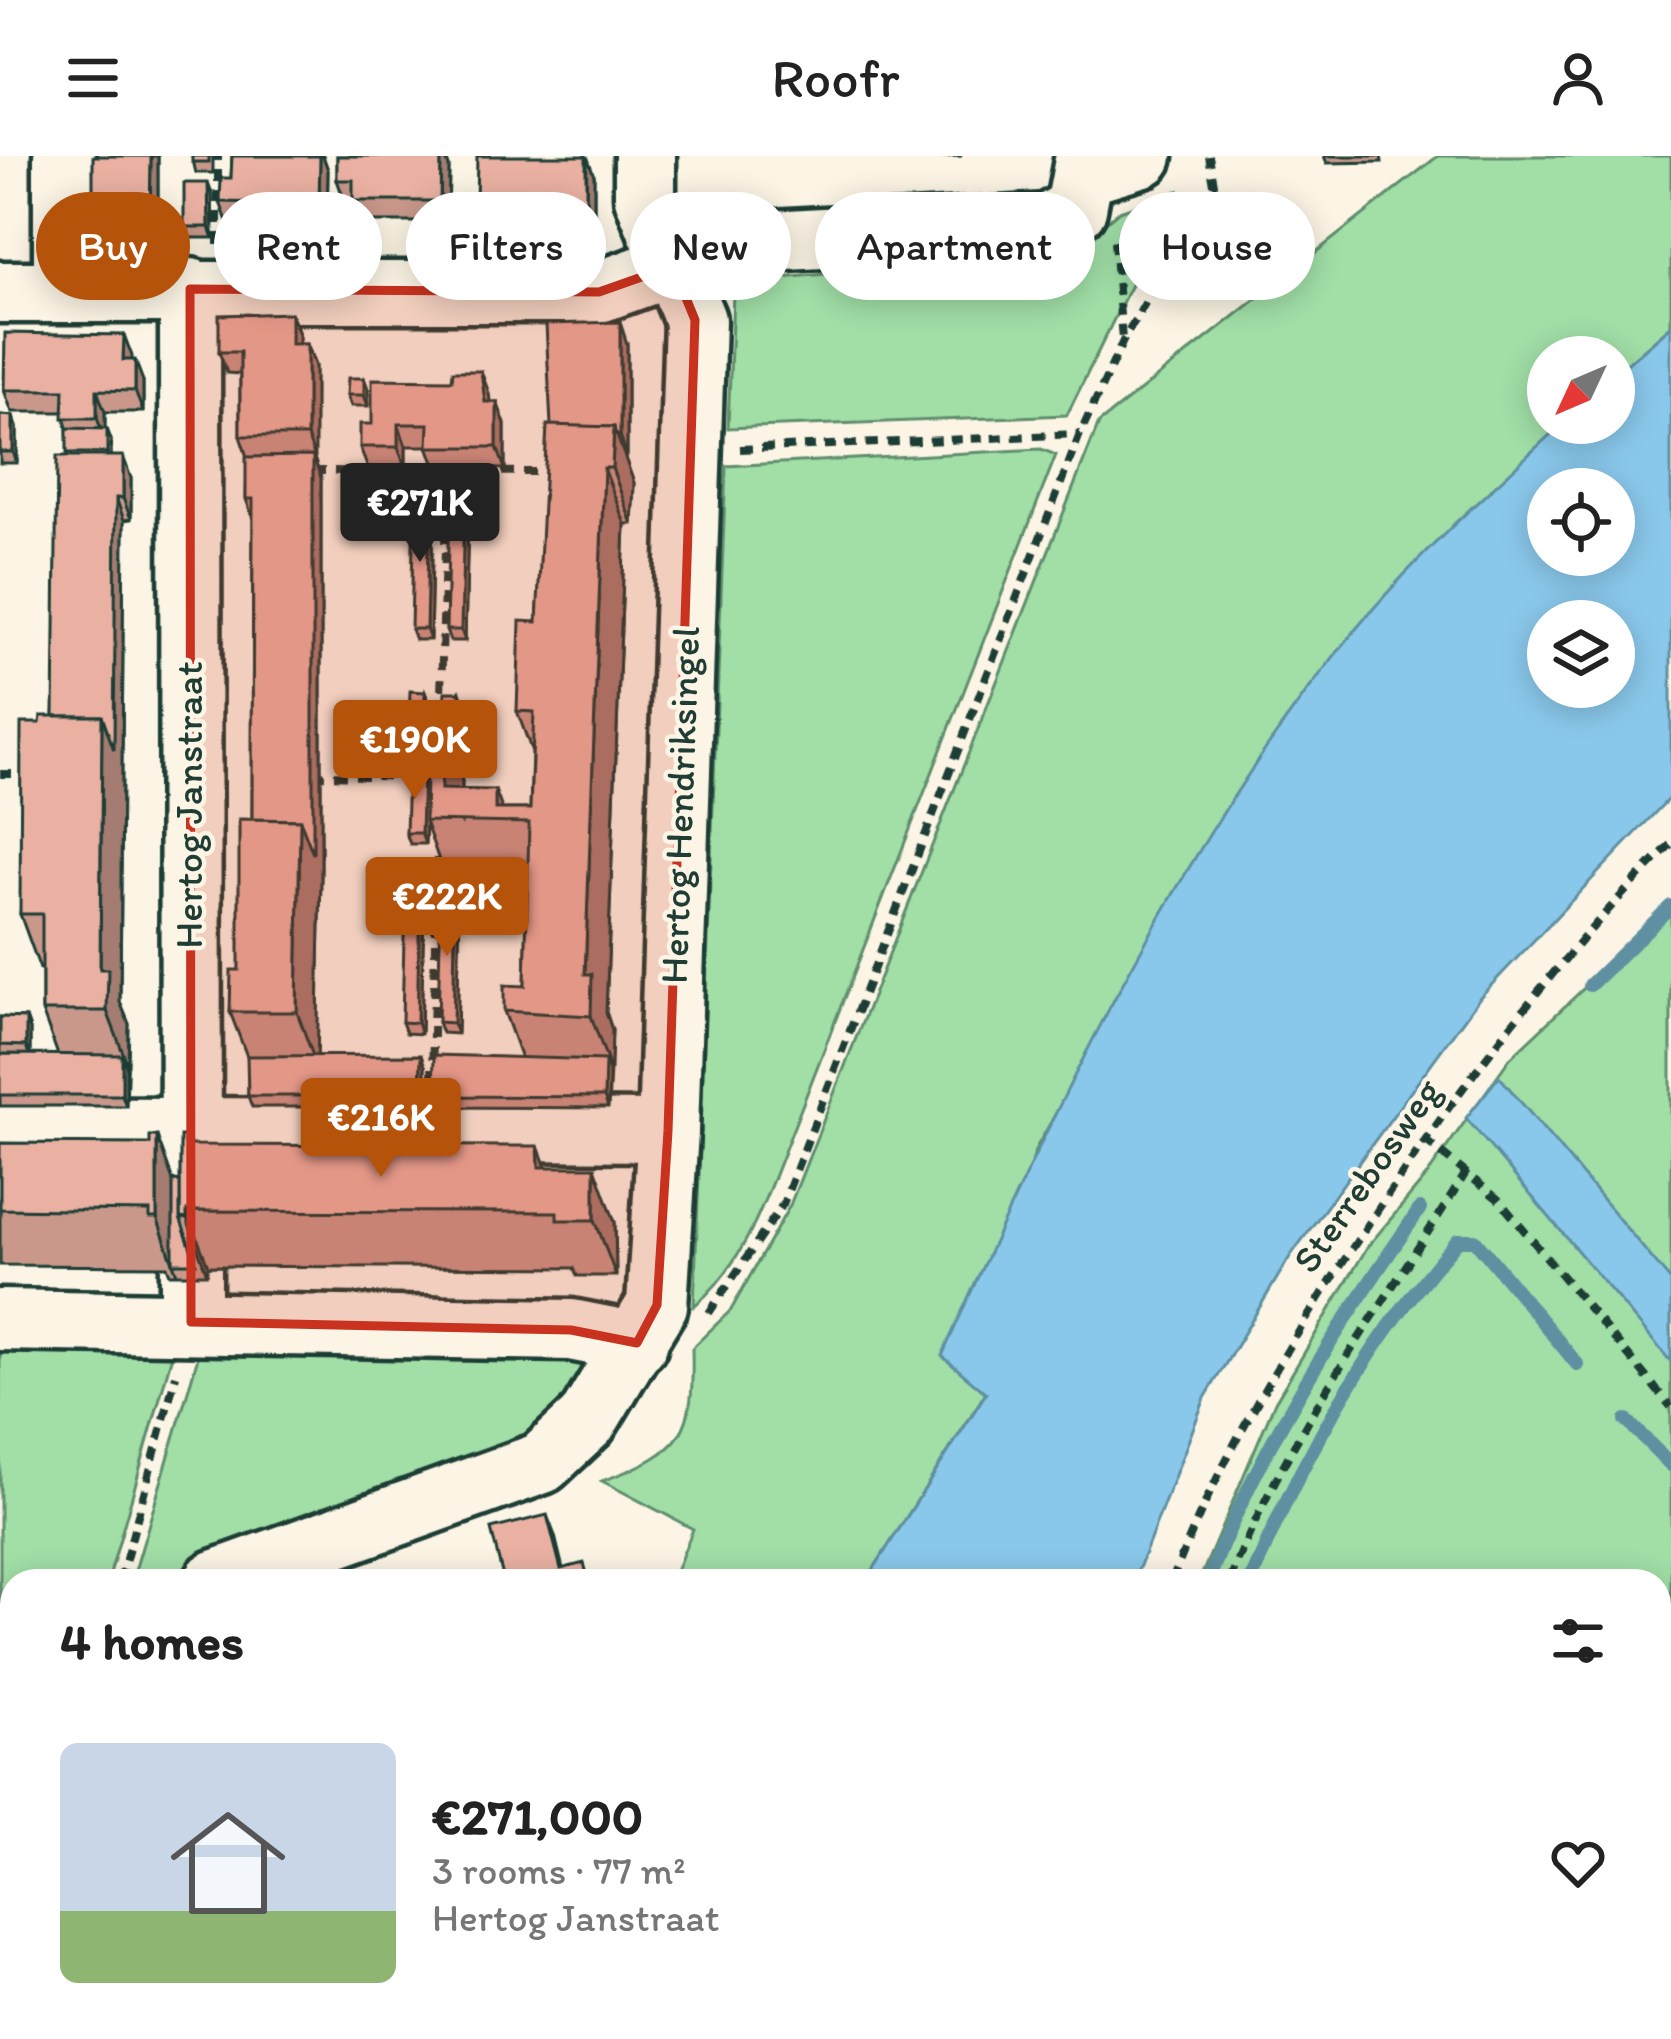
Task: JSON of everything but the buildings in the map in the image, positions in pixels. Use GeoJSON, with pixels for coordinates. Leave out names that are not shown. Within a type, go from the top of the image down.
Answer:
{"type":"FeatureCollection","features":[{"type":"Feature","properties":{"kind":"street"},"geometry":{"type":"LineString","coordinates":[[64,156],[64,192]]}},
{"type":"Feature","properties":{"kind":"street","name":"Hertog Hendriksingel"},"geometry":{"type":"LineString","coordinates":[[645,156],[645,192]]}},
{"type":"Feature","properties":{"kind":"street"},"geometry":{"type":"LineString","coordinates":[[791,241],[1048,225],[1083,179],[1142,156]]}},
{"type":"Feature","properties":{"kind":"street"},"geometry":{"type":"LineString","coordinates":[[190,289],[599,292],[630,281]]}},
{"type":"Feature","properties":{"kind":"street","name":"Hertog Janstraat"},"geometry":{"type":"LineString","coordinates":[[191,1322],[187,1128],[204,289]]}},
{"type":"Feature","properties":{"kind":"street"},"geometry":{"type":"LineString","coordinates":[[0,292],[36,291]]}},
{"type":"Feature","properties":{"kind":"street","name":"Hertog Hendriksingel"},"geometry":{"type":"LineString","coordinates":[[247,1569],[542,1463],[587,1421],[656,1305],[668,1132],[695,320],[687,300]]}},
{"type":"Feature","properties":{"kind":"street"},"geometry":{"type":"LineString","coordinates":[[0,1127],[668,1132]]}},
{"type":"Feature","properties":{"kind":"street"},"geometry":{"type":"LineString","coordinates":[[0,1320],[571,1330],[637,1343]]}},
{"type":"Feature","properties":{"kind":"path"},"geometry":{"type":"LineString","coordinates":[[204,289],[218,156]]}},
{"type":"Feature","properties":{"kind":"path"},"geometry":{"type":"LineString","coordinates":[[637,1343],[706,1318],[782,1204],[1080,434],[1123,341],[1214,184],[1209,156]]}},
{"type":"Feature","properties":{"kind":"path"},"geometry":{"type":"LineString","coordinates":[[1083,179],[1114,238],[1123,341]]}},
{"type":"Feature","properties":{"kind":"path"},"geometry":{"type":"LineString","coordinates":[[690,452],[1080,434]]}},
{"type":"Feature","properties":{"kind":"path"},"geometry":{"type":"LineString","coordinates":[[306,471],[557,472]]}},
{"type":"Feature","properties":{"kind":"path"},"geometry":{"type":"LineString","coordinates":[[440,751],[447,474]]}},
{"type":"Feature","properties":{"kind":"path"},"geometry":{"type":"LineString","coordinates":[[0,774],[47,774]]}},
{"type":"Feature","properties":{"kind":"path"},"geometry":{"type":"LineString","coordinates":[[302,774],[439,775],[438,800]]}},
{"type":"Feature","properties":{"kind":"path","name":"Sterrebosweg"},"geometry":{"type":"LineString","coordinates":[[1177,1569],[1207,1497],[1270,1378],[1425,1140],[1513,1019],[1671,844]]}},
{"type":"Feature","properties":{"kind":"path"},"geometry":{"type":"LineString","coordinates":[[431,1130],[437,848]]}},
{"type":"Feature","properties":{"kind":"path"},"geometry":{"type":"LineString","coordinates":[[1425,1140],[1498,1198],[1671,1407]]}},
{"type":"Feature","properties":{"kind":"path"},"geometry":{"type":"LineString","coordinates":[[1235,1569],[1264,1499],[1333,1377],[1467,1172]]}},
{"type":"Feature","properties":{"kind":"path"},"geometry":{"type":"LineString","coordinates":[[123,1569],[191,1322]]}},
{"type":"Feature","properties":{"kind":"highlighted area"},"geometry":{"type":"Polygon","coordinates":[[[673,266],[695,320],[668,1131],[657,1305],[637,1343],[571,1330],[191,1322],[190,289],[599,292],[673,266]]]}},
{"type":"Feature","properties":{"kind":"green space"},"geometry":{"type":"Polygon","coordinates":[[[1438,156],[1671,156],[1671,326],[1635,357],[1635,336],[1527,336],[1527,444],[1540,444],[1455,523],[1357,629],[1221,822],[1035,1150],[986,1392],[874,1569],[677,1569],[693,1529],[602,1481],[652,1459],[679,1435],[691,1401],[692,1348],[731,1310],[790,1205],[1099,423],[1255,300],[1315,300],[1315,253],[1438,156]]]}},
{"type":"Feature","properties":{"kind":"green space"},"geometry":{"type":"Polygon","coordinates":[[[1119,211],[1119,300],[1123,300],[1067,415],[728,428],[733,300],[791,300],[791,277],[815,275],[815,300],[1095,300],[1095,231],[1119,211]]]}},
{"type":"Feature","properties":{"kind":"green space"},"geometry":{"type":"Polygon","coordinates":[[[1041,449],[1056,455],[774,1176],[742,1247],[694,1306],[726,466],[1041,449]]]}},
{"type":"Feature","properties":{"kind":"green space"},"geometry":{"type":"Polygon","coordinates":[[[1671,906],[1671,1569],[1204,1569],[1275,1402],[1368,1246],[1425,1178],[1510,1058],[1671,906]]]}},
{"type":"Feature","properties":{"kind":"green space"},"geometry":{"type":"Polygon","coordinates":[[[0,1341],[176,1341],[111,1569],[0,1569],[0,1341]]]}},
{"type":"Feature","properties":{"kind":"green space"},"geometry":{"type":"Polygon","coordinates":[[[549,1341],[586,1363],[583,1386],[568,1412],[475,1472],[187,1569],[136,1569],[202,1343],[549,1341]]]}},
{"type":"Feature","properties":{"kind":"water"},"geometry":{"type":"Polygon","coordinates":[[[1671,326],[1671,796],[1480,997],[1291,1255],[1205,1398],[1139,1569],[874,1569],[986,1393],[942,1356],[1029,1167],[1125,979],[1178,886],[1293,711],[1380,601],[1540,444],[1635,444],[1635,357],[1671,326]]]}},
{"type":"Feature","properties":{"kind":"water"},"geometry":{"type":"Polygon","coordinates":[[[1499,1076],[1671,1281],[1671,1362],[1466,1118],[1499,1076]]]}},
{"type":"Feature","properties":{"kind":"waterway"},"geometry":{"type":"LineString","coordinates":[[1590,985],[1671,906]]}},
{"type":"Feature","properties":{"kind":"waterway"},"geometry":{"type":"LineString","coordinates":[[1213,1569],[1251,1483],[1302,1389],[1420,1209]]}},
{"type":"Feature","properties":{"kind":"waterway"},"geometry":{"type":"LineString","coordinates":[[1256,1569],[1340,1402],[1396,1317],[1458,1240],[1475,1240],[1577,1364]]}},
{"type":"Feature","properties":{"kind":"waterway"},"geometry":{"type":"LineString","coordinates":[[1626,1420],[1671,1465]]}}]}
